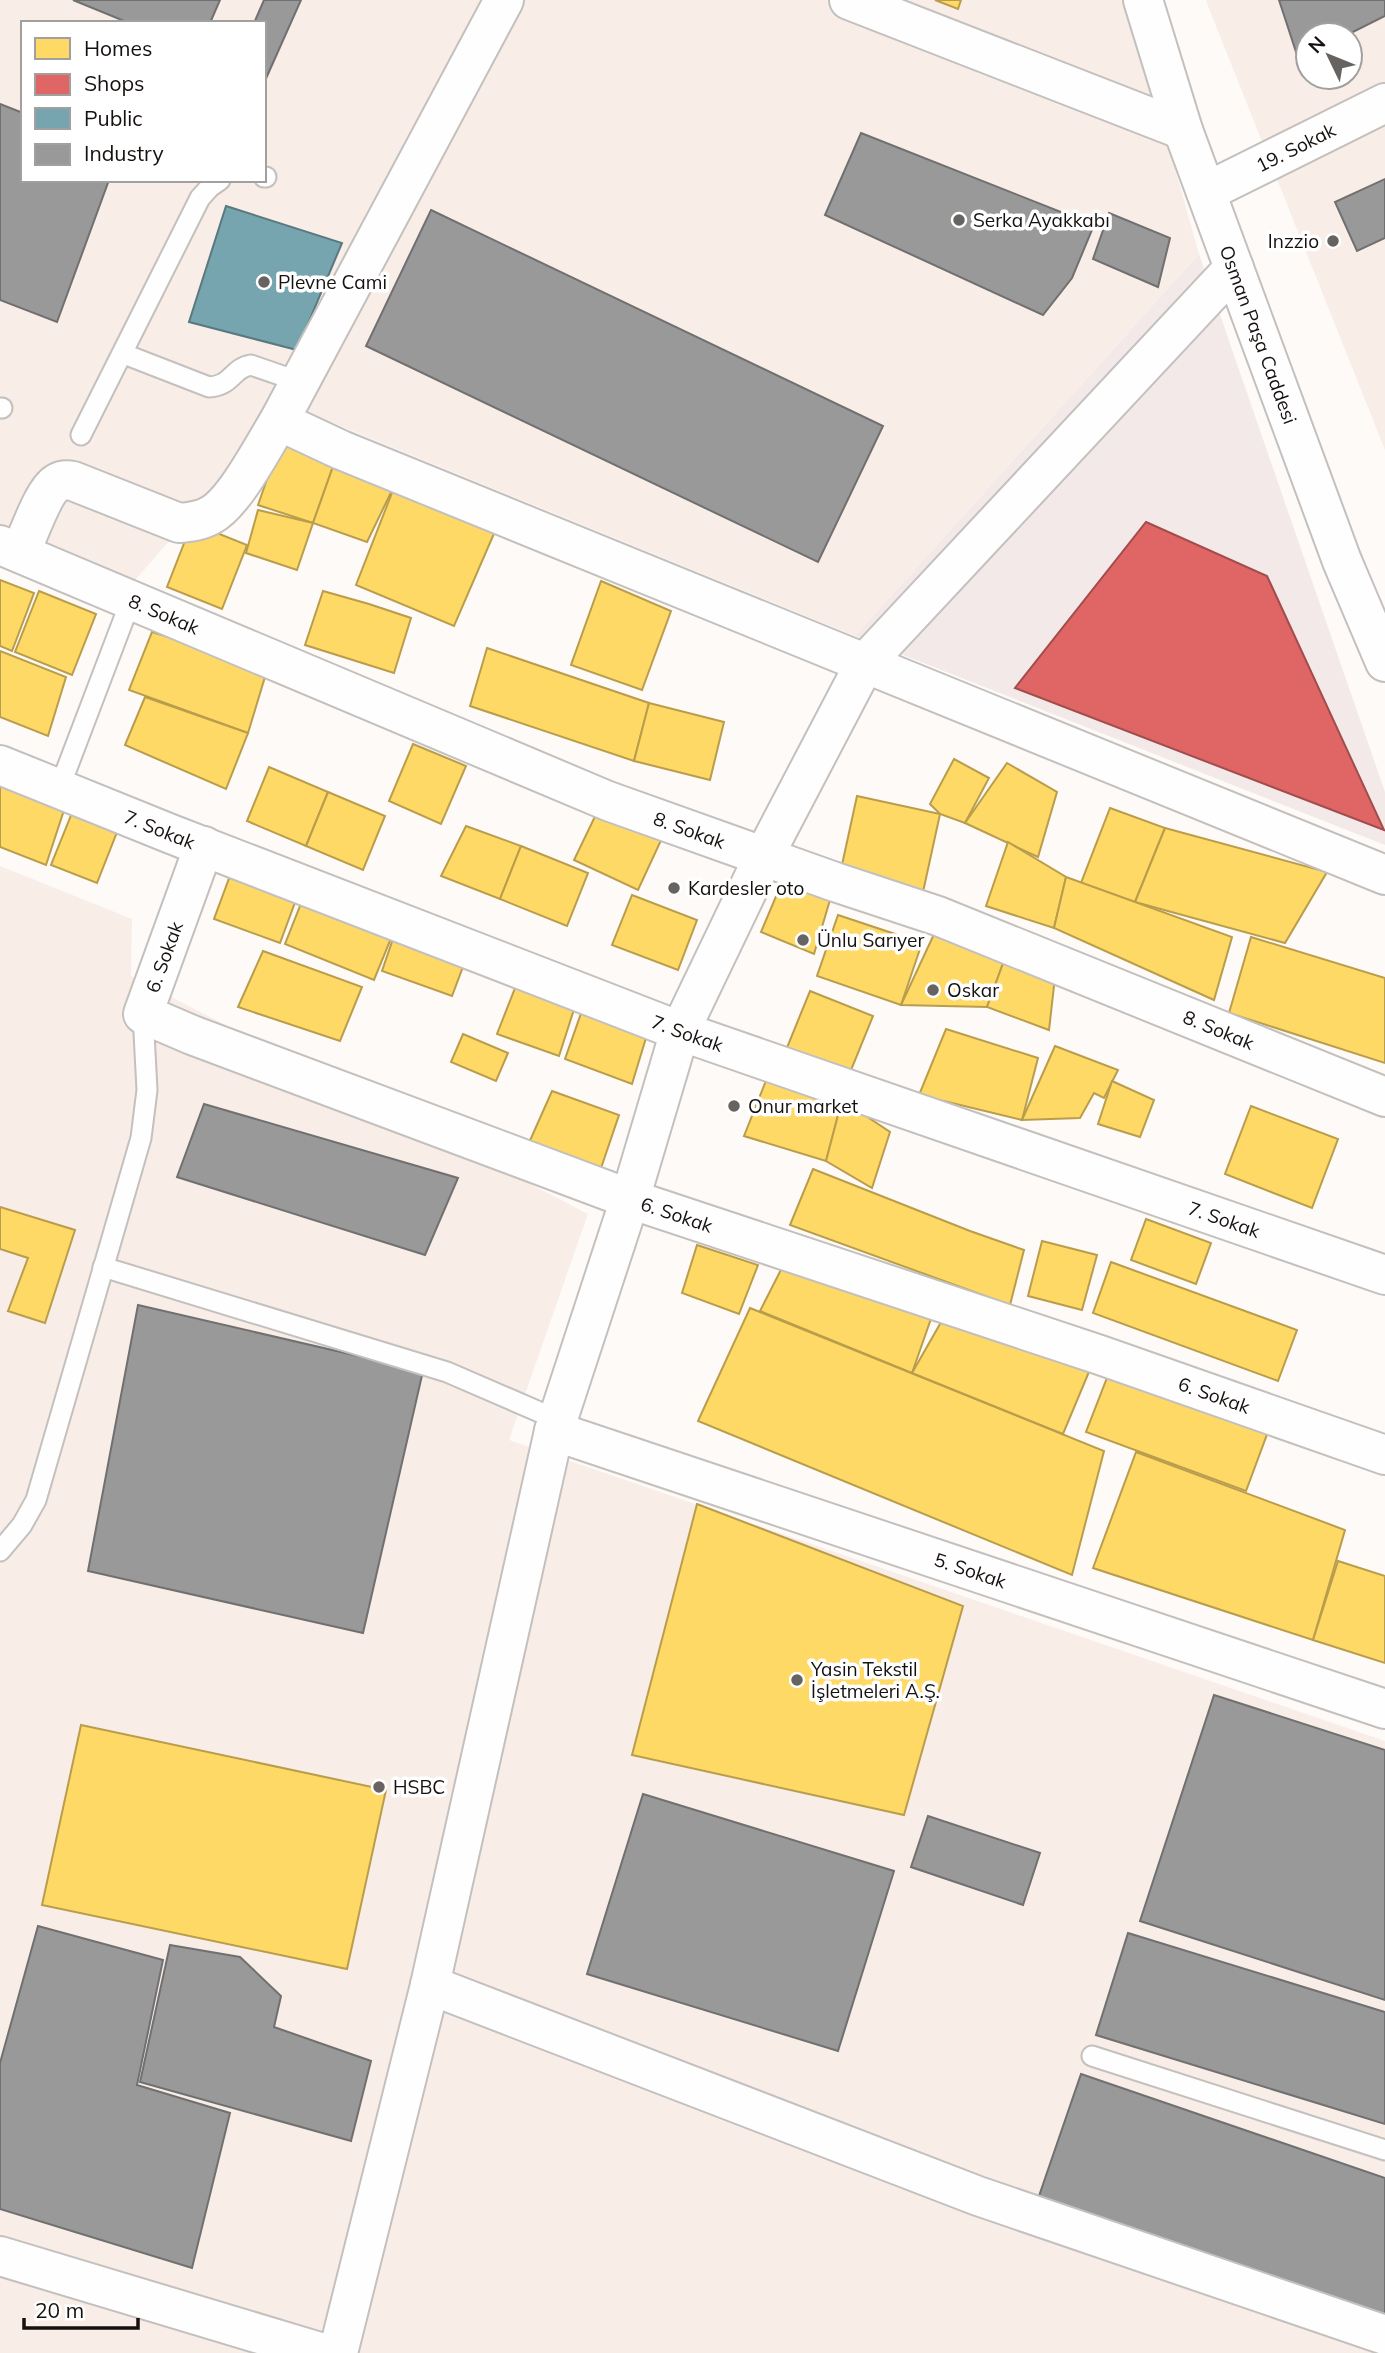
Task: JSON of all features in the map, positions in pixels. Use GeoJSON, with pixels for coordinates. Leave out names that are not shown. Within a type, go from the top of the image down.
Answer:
{"type":"FeatureCollection","features":[{"type":"Feature","properties":{"kind":"street"},"geometry":{"type":"LineString","coordinates":[[10,549],[49,491],[58,482],[66,480],[179,523],[212,515],[226,503],[279,421],[504,0]]}},
{"type":"Feature","properties":{"kind":"street"},"geometry":{"type":"LineString","coordinates":[[849,0],[1183,130]]}},
{"type":"Feature","properties":{"kind":"street","name":"Osman Paşa Caddesi"},"geometry":{"type":"LineString","coordinates":[[1143,0],[1183,130],[1342,561],[1385,662]]}},
{"type":"Feature","properties":{"kind":"street","name":"19. Sokak"},"geometry":{"type":"LineString","coordinates":[[1206,192],[1385,103]]}},
{"type":"Feature","properties":{"kind":"street"},"geometry":{"type":"LineString","coordinates":[[338,2353],[429,1985],[556,1426],[681,1031],[764,856],[865,663],[1234,268]]}},
{"type":"Feature","properties":{"kind":"street"},"geometry":{"type":"LineString","coordinates":[[279,421],[341,450],[1385,875]]}},
{"type":"Feature","properties":{"kind":"street","name":"8. Sokak"},"geometry":{"type":"LineString","coordinates":[[10,549],[608,801],[835,883],[938,916],[1385,1097]]}},
{"type":"Feature","properties":{"kind":"street","name":"7. Sokak"},"geometry":{"type":"LineString","coordinates":[[0,765],[681,1031],[1385,1275]]}},
{"type":"Feature","properties":{"kind":"street","name":"6. Sokak"},"geometry":{"type":"LineString","coordinates":[[204,846],[143,1014],[192,1035],[630,1199],[1100,1355],[1385,1455]]}},
{"type":"Feature","properties":{"kind":"street","name":"5. Sokak"},"geometry":{"type":"LineString","coordinates":[[556,1426],[1385,1709]]}},
{"type":"Feature","properties":{"kind":"street"},"geometry":{"type":"LineString","coordinates":[[429,1985],[978,2196],[1385,2334]]}},
{"type":"Feature","properties":{"kind":"street"},"geometry":{"type":"LineString","coordinates":[[0,2256],[323,2353]]}},
{"type":"Feature","properties":{"kind":"lane"},"geometry":{"type":"LineString","coordinates":[[81,435],[200,198],[217,182]]}},
{"type":"Feature","properties":{"kind":"lane"},"geometry":{"type":"LineString","coordinates":[[124,354],[209,387],[219,387],[239,370],[251,365],[300,382]]}},
{"type":"Feature","properties":{"kind":"lane"},"geometry":{"type":"LineString","coordinates":[[59,789],[131,600]]}},
{"type":"Feature","properties":{"kind":"lane"},"geometry":{"type":"LineString","coordinates":[[0,1551],[22,1525],[36,1500],[141,1138],[147,1090],[143,1014]]}},
{"type":"Feature","properties":{"kind":"lane"},"geometry":{"type":"LineString","coordinates":[[103,1267],[447,1372],[556,1426]]}},
{"type":"Feature","properties":{"kind":"lane"},"geometry":{"type":"LineString","coordinates":[[1092,2056],[1385,2150]]}},
{"type":"Feature","properties":{"kind":"shaded area"},"geometry":{"type":"Polygon","coordinates":[[[0,0],[1128,0],[1199,254],[855,636],[289,405],[135,580],[0,530],[0,0]]]}},
{"type":"Feature","properties":{"kind":"shaded area"},"geometry":{"type":"Polygon","coordinates":[[[1206,0],[1385,0],[1385,450],[1206,0]]]}},
{"type":"Feature","properties":{"kind":"shaded area"},"geometry":{"type":"Polygon","coordinates":[[[1199,254],[1385,792],[1385,845],[855,636],[1199,254]]]}},
{"type":"Feature","properties":{"kind":"shaded area"},"geometry":{"type":"Polygon","coordinates":[[[0,866],[132,919],[131,976],[588,1214],[509,1440],[1385,1741],[1385,2353],[0,2353],[0,866]]]}},
{"type":"Feature","properties":{"kind":"building: Homes"},"geometry":{"type":"Polygon","coordinates":[[[935,0],[961,0],[958,9],[935,0]]]}},
{"type":"Feature","properties":{"kind":"building: Homes"},"geometry":{"type":"Polygon","coordinates":[[[281,439],[336,458],[313,523],[258,505],[281,439]]]}},
{"type":"Feature","properties":{"kind":"building: Homes"},"geometry":{"type":"Polygon","coordinates":[[[336,458],[397,480],[367,542],[313,523],[336,458]]]}},
{"type":"Feature","properties":{"kind":"building: Homes"},"geometry":{"type":"Polygon","coordinates":[[[397,480],[499,522],[454,626],[356,585],[397,480]]]}},
{"type":"Feature","properties":{"kind":"building: Homes"},"geometry":{"type":"Polygon","coordinates":[[[258,510],[313,523],[297,570],[246,553],[258,510]]]}},
{"type":"Feature","properties":{"kind":"building: Homes"},"geometry":{"type":"Polygon","coordinates":[[[192,523],[247,545],[222,609],[167,587],[192,523]]]}},
{"type":"Feature","properties":{"kind":"building: Homes"},"geometry":{"type":"Polygon","coordinates":[[[0,580],[34,593],[12,651],[0,646],[0,580]]]}},
{"type":"Feature","properties":{"kind":"building: Homes"},"geometry":{"type":"Polygon","coordinates":[[[601,581],[671,611],[642,690],[571,665],[601,581]]]}},
{"type":"Feature","properties":{"kind":"building: Homes"},"geometry":{"type":"Polygon","coordinates":[[[39,591],[96,614],[72,675],[15,652],[39,591]]]}},
{"type":"Feature","properties":{"kind":"building: Homes"},"geometry":{"type":"Polygon","coordinates":[[[323,591],[411,618],[394,673],[305,645],[323,591]]]}},
{"type":"Feature","properties":{"kind":"building: Homes"},"geometry":{"type":"Polygon","coordinates":[[[152,632],[268,667],[248,733],[129,690],[152,632]]]}},
{"type":"Feature","properties":{"kind":"building: Homes"},"geometry":{"type":"Polygon","coordinates":[[[487,648],[649,703],[634,761],[470,706],[487,648]]]}},
{"type":"Feature","properties":{"kind":"building: Homes"},"geometry":{"type":"Polygon","coordinates":[[[0,651],[66,677],[48,736],[0,717],[0,651]]]}},
{"type":"Feature","properties":{"kind":"building: Homes"},"geometry":{"type":"Polygon","coordinates":[[[145,697],[248,733],[226,789],[125,745],[145,697]]]}},
{"type":"Feature","properties":{"kind":"building: Homes"},"geometry":{"type":"Polygon","coordinates":[[[649,703],[724,722],[710,780],[634,761],[649,703]]]}},
{"type":"Feature","properties":{"kind":"building: Homes"},"geometry":{"type":"Polygon","coordinates":[[[413,744],[466,766],[441,824],[389,801],[413,744]]]}},
{"type":"Feature","properties":{"kind":"building: Homes"},"geometry":{"type":"Polygon","coordinates":[[[954,759],[989,778],[965,823],[940,814],[930,804],[954,759]]]}},
{"type":"Feature","properties":{"kind":"building: Homes"},"geometry":{"type":"Polygon","coordinates":[[[1007,763],[1057,792],[1038,857],[965,823],[1007,763]]]}},
{"type":"Feature","properties":{"kind":"building: Homes"},"geometry":{"type":"Polygon","coordinates":[[[269,767],[328,792],[306,846],[247,821],[269,767]]]}},
{"type":"Feature","properties":{"kind":"building: Homes"},"geometry":{"type":"Polygon","coordinates":[[[0,780],[65,807],[46,865],[0,847],[0,780]]]}},
{"type":"Feature","properties":{"kind":"building: Homes"},"geometry":{"type":"Polygon","coordinates":[[[328,792],[385,816],[363,870],[306,846],[328,792]]]}},
{"type":"Feature","properties":{"kind":"building: Homes"},"geometry":{"type":"Polygon","coordinates":[[[857,796],[940,814],[923,892],[840,874],[857,796]]]}},
{"type":"Feature","properties":{"kind":"building: Homes"},"geometry":{"type":"Polygon","coordinates":[[[600,806],[663,836],[638,890],[574,860],[600,806]]]}},
{"type":"Feature","properties":{"kind":"building: Homes"},"geometry":{"type":"Polygon","coordinates":[[[74,808],[119,827],[97,883],[51,865],[74,808]]]}},
{"type":"Feature","properties":{"kind":"building: Homes"},"geometry":{"type":"Polygon","coordinates":[[[1110,808],[1165,828],[1135,902],[1081,883],[1110,808]]]}},
{"type":"Feature","properties":{"kind":"building: Homes"},"geometry":{"type":"Polygon","coordinates":[[[466,826],[521,846],[500,899],[441,876],[466,826]]]}},
{"type":"Feature","properties":{"kind":"building: Homes"},"geometry":{"type":"Polygon","coordinates":[[[1165,828],[1327,872],[1285,943],[1135,902],[1165,828]]]}},
{"type":"Feature","properties":{"kind":"building: Homes"},"geometry":{"type":"Polygon","coordinates":[[[1008,842],[1066,877],[1054,928],[986,906],[1008,842]]]}},
{"type":"Feature","properties":{"kind":"building: Homes"},"geometry":{"type":"Polygon","coordinates":[[[521,846],[588,873],[567,926],[500,899],[521,846]]]}},
{"type":"Feature","properties":{"kind":"building: Homes"},"geometry":{"type":"Polygon","coordinates":[[[231,873],[297,897],[280,943],[214,919],[231,873]]]}},
{"type":"Feature","properties":{"kind":"building: Homes"},"geometry":{"type":"Polygon","coordinates":[[[785,875],[832,893],[814,954],[761,932],[785,875]]]}},
{"type":"Feature","properties":{"kind":"building: Homes"},"geometry":{"type":"Polygon","coordinates":[[[1066,877],[1232,937],[1214,1000],[1054,928],[1066,877]]]}},
{"type":"Feature","properties":{"kind":"building: Homes"},"geometry":{"type":"Polygon","coordinates":[[[632,895],[697,920],[678,970],[612,945],[632,895]]]}},
{"type":"Feature","properties":{"kind":"building: Homes"},"geometry":{"type":"Polygon","coordinates":[[[304,896],[394,931],[374,980],[285,944],[304,896]]]}},
{"type":"Feature","properties":{"kind":"building: Homes"},"geometry":{"type":"Polygon","coordinates":[[[838,915],[922,943],[901,1005],[817,976],[838,915]]]}},
{"type":"Feature","properties":{"kind":"building: Homes"},"geometry":{"type":"Polygon","coordinates":[[[396,930],[467,956],[452,996],[382,971],[396,930]]]}},
{"type":"Feature","properties":{"kind":"building: Homes"},"geometry":{"type":"Polygon","coordinates":[[[935,932],[1005,958],[987,1007],[901,1005],[935,932]]]}},
{"type":"Feature","properties":{"kind":"building: Homes"},"geometry":{"type":"Polygon","coordinates":[[[1251,937],[1385,978],[1385,1063],[1229,1013],[1251,937]]]}},
{"type":"Feature","properties":{"kind":"building: Homes"},"geometry":{"type":"Polygon","coordinates":[[[263,951],[362,987],[340,1041],[238,1007],[263,951]]]}},
{"type":"Feature","properties":{"kind":"building: Homes"},"geometry":{"type":"Polygon","coordinates":[[[1005,958],[1055,977],[1049,1030],[987,1007],[1005,958]]]}},
{"type":"Feature","properties":{"kind":"building: Homes"},"geometry":{"type":"Polygon","coordinates":[[[517,983],[577,1000],[559,1056],[497,1034],[517,983]]]}},
{"type":"Feature","properties":{"kind":"building: Homes"},"geometry":{"type":"Polygon","coordinates":[[[810,991],[873,1016],[847,1080],[784,1055],[810,991]]]}},
{"type":"Feature","properties":{"kind":"building: Homes"},"geometry":{"type":"Polygon","coordinates":[[[585,1002],[649,1028],[632,1084],[565,1059],[585,1002]]]}},
{"type":"Feature","properties":{"kind":"building: Homes"},"geometry":{"type":"Polygon","coordinates":[[[946,1029],[1038,1058],[1022,1120],[919,1095],[946,1029]]]}},
{"type":"Feature","properties":{"kind":"building: Homes"},"geometry":{"type":"Polygon","coordinates":[[[463,1034],[508,1053],[496,1081],[451,1062],[463,1034]]]}},
{"type":"Feature","properties":{"kind":"building: Homes"},"geometry":{"type":"Polygon","coordinates":[[[1055,1046],[1118,1070],[1104,1098],[1094,1093],[1080,1118],[1022,1120],[1055,1046]]]}},
{"type":"Feature","properties":{"kind":"building: Homes"},"geometry":{"type":"Polygon","coordinates":[[[769,1073],[842,1100],[826,1161],[744,1136],[769,1073]]]}},
{"type":"Feature","properties":{"kind":"building: Homes"},"geometry":{"type":"Polygon","coordinates":[[[1112,1081],[1154,1100],[1140,1137],[1098,1124],[1112,1081]]]}},
{"type":"Feature","properties":{"kind":"building: Homes"},"geometry":{"type":"Polygon","coordinates":[[[552,1091],[619,1115],[599,1174],[528,1145],[552,1091]]]}},
{"type":"Feature","properties":{"kind":"building: Homes"},"geometry":{"type":"Polygon","coordinates":[[[842,1100],[890,1132],[872,1188],[826,1161],[842,1100]]]}},
{"type":"Feature","properties":{"kind":"building: Homes"},"geometry":{"type":"Polygon","coordinates":[[[1251,1106],[1338,1139],[1312,1208],[1225,1174],[1251,1106]]]}},
{"type":"Feature","properties":{"kind":"building: Homes"},"geometry":{"type":"Polygon","coordinates":[[[813,1169],[1024,1250],[1010,1305],[790,1225],[813,1169]]]}},
{"type":"Feature","properties":{"kind":"building: Homes"},"geometry":{"type":"Polygon","coordinates":[[[0,1207],[75,1230],[45,1323],[8,1311],[28,1258],[0,1249],[0,1207]]]}},
{"type":"Feature","properties":{"kind":"building: Homes"},"geometry":{"type":"Polygon","coordinates":[[[1146,1219],[1211,1243],[1196,1284],[1131,1260],[1146,1219]]]}},
{"type":"Feature","properties":{"kind":"building: Homes"},"geometry":{"type":"Polygon","coordinates":[[[1042,1241],[1097,1255],[1082,1310],[1028,1296],[1042,1241]]]}},
{"type":"Feature","properties":{"kind":"building: Homes"},"geometry":{"type":"Polygon","coordinates":[[[697,1245],[758,1265],[739,1314],[682,1293],[697,1245]]]}},
{"type":"Feature","properties":{"kind":"building: Homes"},"geometry":{"type":"Polygon","coordinates":[[[789,1254],[934,1310],[912,1373],[760,1311],[789,1254]]]}},
{"type":"Feature","properties":{"kind":"building: Homes"},"geometry":{"type":"Polygon","coordinates":[[[1111,1262],[1297,1330],[1278,1381],[1093,1313],[1111,1262]]]}},
{"type":"Feature","properties":{"kind":"building: Homes"},"geometry":{"type":"Polygon","coordinates":[[[750,1308],[1104,1451],[1072,1575],[698,1421],[750,1308]]]}},
{"type":"Feature","properties":{"kind":"building: Homes"},"geometry":{"type":"Polygon","coordinates":[[[944,1317],[1091,1367],[1063,1434],[912,1373],[944,1317]]]}},
{"type":"Feature","properties":{"kind":"building: Homes"},"geometry":{"type":"Polygon","coordinates":[[[1110,1370],[1269,1429],[1246,1491],[1086,1432],[1110,1370]]]}},
{"type":"Feature","properties":{"kind":"building: Homes"},"geometry":{"type":"Polygon","coordinates":[[[1136,1452],[1345,1530],[1313,1640],[1093,1568],[1136,1452]]]}},
{"type":"Feature","properties":{"kind":"building: Homes","name":"Yasin Tekstil İşletmeleri A.Ş."},"geometry":{"type":"Polygon","coordinates":[[[697,1504],[963,1606],[904,1815],[632,1755],[697,1504]]]}},
{"type":"Feature","properties":{"kind":"building: Homes"},"geometry":{"type":"Polygon","coordinates":[[[1338,1561],[1385,1576],[1385,1663],[1313,1640],[1338,1561]]]}},
{"type":"Feature","properties":{"kind":"building: Homes"},"geometry":{"type":"Polygon","coordinates":[[[81,1725],[386,1790],[347,1969],[42,1905],[81,1725]]]}},
{"type":"Feature","properties":{"kind":"building: Shops"},"geometry":{"type":"Polygon","coordinates":[[[1146,522],[1267,576],[1384,830],[1015,688],[1146,522]]]}},
{"type":"Feature","properties":{"kind":"building: Public","name":"Plevne Cami"},"geometry":{"type":"Polygon","coordinates":[[[226,206],[342,243],[297,350],[189,322],[226,206]]]}},
{"type":"Feature","properties":{"kind":"building: Industry"},"geometry":{"type":"Polygon","coordinates":[[[73,0],[220,0],[211,21],[124,21],[73,0]]]}},
{"type":"Feature","properties":{"kind":"building: Industry"},"geometry":{"type":"Polygon","coordinates":[[[264,0],[301,0],[266,79],[266,21],[255,21],[264,0]]]}},
{"type":"Feature","properties":{"kind":"building: Industry"},"geometry":{"type":"Polygon","coordinates":[[[1279,0],[1385,0],[1385,16],[1364,26],[1364,21],[1294,21],[1294,46],[1279,0]]]}},
{"type":"Feature","properties":{"kind":"building: Industry"},"geometry":{"type":"Polygon","coordinates":[[[0,104],[21,112],[21,182],[108,182],[57,322],[0,300],[0,104]]]}},
{"type":"Feature","properties":{"kind":"building: Industry","name":"Serka Ayakkabı"},"geometry":{"type":"Polygon","coordinates":[[[861,133],[1094,225],[1072,278],[1043,315],[825,215],[861,133]]]}},
{"type":"Feature","properties":{"kind":"building: Industry"},"geometry":{"type":"Polygon","coordinates":[[[1385,179],[1385,238],[1357,251],[1335,202],[1385,179]]]}},
{"type":"Feature","properties":{"kind":"building: Industry"},"geometry":{"type":"Polygon","coordinates":[[[431,210],[883,426],[818,562],[366,346],[431,210]]]}},
{"type":"Feature","properties":{"kind":"building: Industry"},"geometry":{"type":"Polygon","coordinates":[[[1109,213],[1170,238],[1158,287],[1093,259],[1109,213]]]}},
{"type":"Feature","properties":{"kind":"building: Industry"},"geometry":{"type":"Polygon","coordinates":[[[204,1104],[458,1178],[425,1255],[177,1177],[204,1104]]]}},
{"type":"Feature","properties":{"kind":"building: Industry"},"geometry":{"type":"Polygon","coordinates":[[[138,1305],[423,1371],[363,1633],[88,1571],[138,1305]]]}},
{"type":"Feature","properties":{"kind":"building: Industry"},"geometry":{"type":"Polygon","coordinates":[[[1214,1695],[1385,1750],[1385,2000],[1140,1921],[1214,1695]]]}},
{"type":"Feature","properties":{"kind":"building: Industry"},"geometry":{"type":"Polygon","coordinates":[[[643,1794],[894,1871],[838,2051],[587,1974],[643,1794]]]}},
{"type":"Feature","properties":{"kind":"building: Industry"},"geometry":{"type":"Polygon","coordinates":[[[928,1816],[1040,1853],[1023,1905],[911,1867],[928,1816]]]}},
{"type":"Feature","properties":{"kind":"building: Industry"},"geometry":{"type":"Polygon","coordinates":[[[38,1926],[163,1960],[137,2085],[230,2113],[192,2268],[0,2209],[0,2063],[38,1926]]]}},
{"type":"Feature","properties":{"kind":"building: Industry"},"geometry":{"type":"Polygon","coordinates":[[[1128,1933],[1385,2012],[1385,2124],[1096,2035],[1128,1933]]]}},
{"type":"Feature","properties":{"kind":"building: Industry"},"geometry":{"type":"Polygon","coordinates":[[[170,1945],[240,1957],[281,1996],[274,2027],[371,2061],[351,2141],[140,2082],[170,1945]]]}},
{"type":"Feature","properties":{"kind":"building: Industry"},"geometry":{"type":"Polygon","coordinates":[[[1081,2074],[1385,2178],[1385,2317],[1038,2199],[1081,2074]]]}},
{"type":"Feature","properties":{"kind":"place","name":"Serka Ayakkabı"},"geometry":{"type":"Point","coordinates":[959,220]}},
{"type":"Feature","properties":{"kind":"place","name":"Inzzio"},"geometry":{"type":"Point","coordinates":[1333,241]}},
{"type":"Feature","properties":{"kind":"place","name":"Plevne Cami"},"geometry":{"type":"Point","coordinates":[264,282]}},
{"type":"Feature","properties":{"kind":"place","name":"Kardesler oto"},"geometry":{"type":"Point","coordinates":[674,888]}},
{"type":"Feature","properties":{"kind":"place","name":"Ünlu Sarıyer"},"geometry":{"type":"Point","coordinates":[803,940]}},
{"type":"Feature","properties":{"kind":"place","name":"Oskar"},"geometry":{"type":"Point","coordinates":[933,990]}},
{"type":"Feature","properties":{"kind":"place","name":"Onur market"},"geometry":{"type":"Point","coordinates":[734,1106]}},
{"type":"Feature","properties":{"kind":"place","name":"Yasin Tekstil İşletmeleri A.Ş."},"geometry":{"type":"Point","coordinates":[797,1680]}},
{"type":"Feature","properties":{"kind":"place","name":"HSBC"},"geometry":{"type":"Point","coordinates":[379,1787]}}]}
